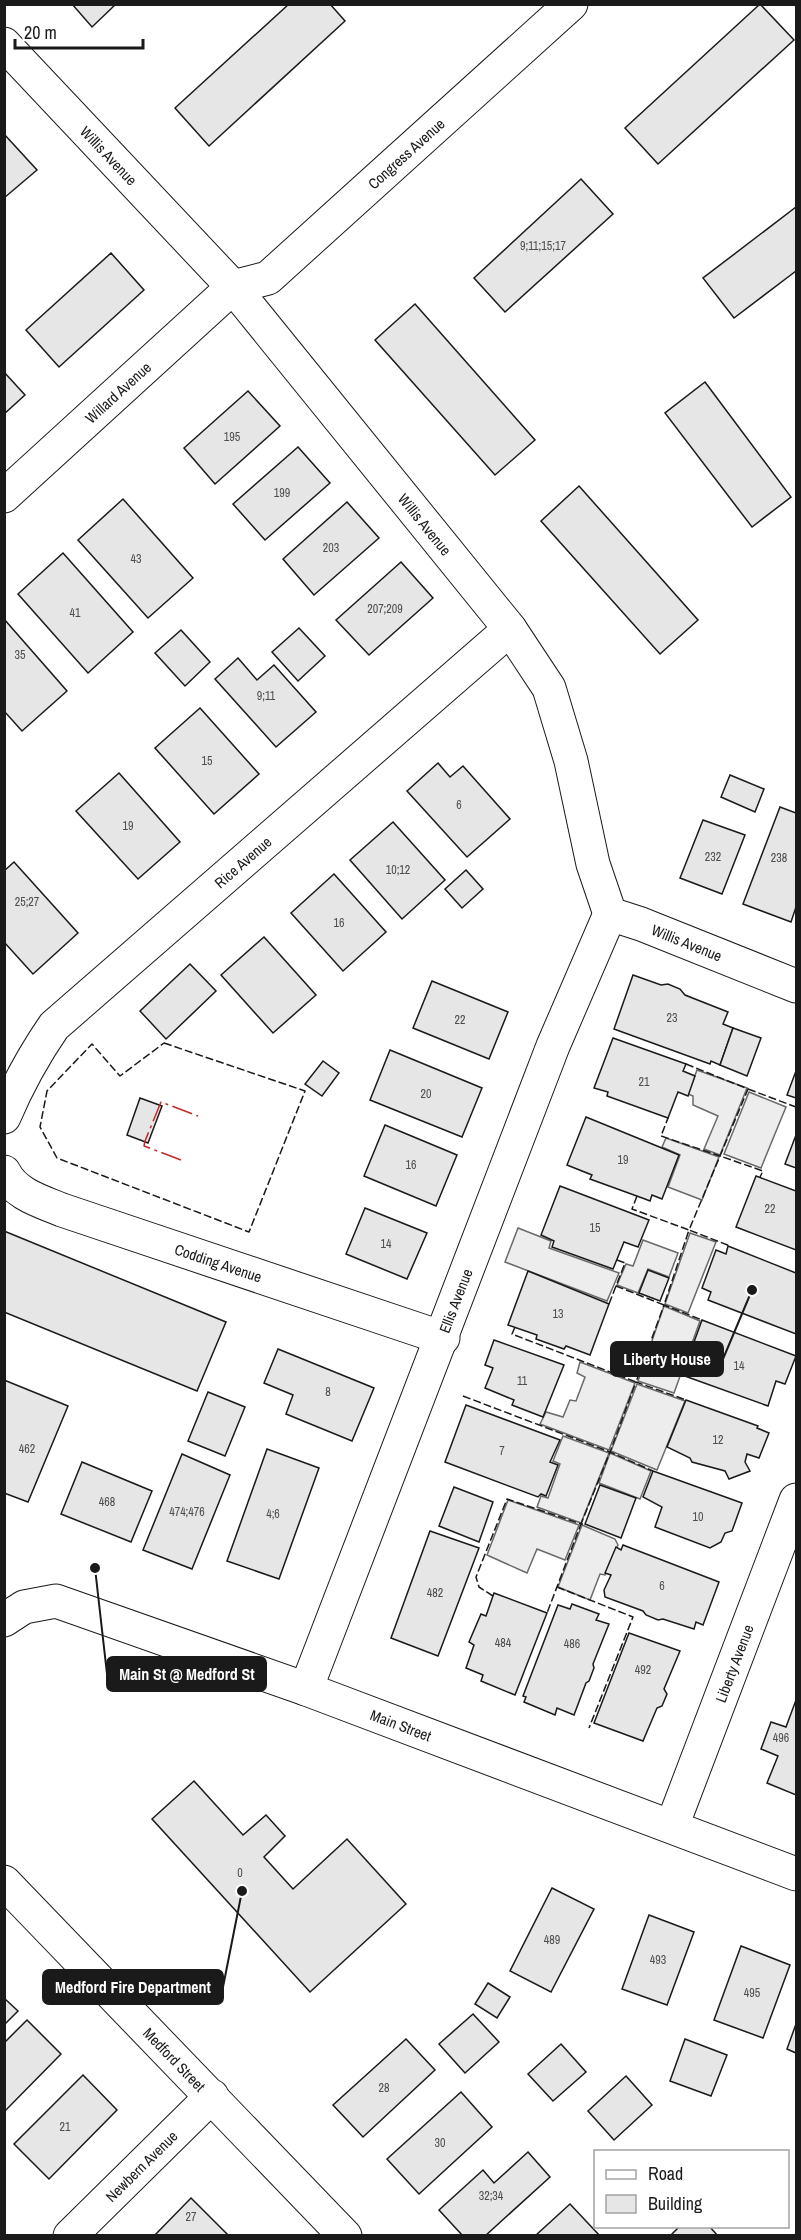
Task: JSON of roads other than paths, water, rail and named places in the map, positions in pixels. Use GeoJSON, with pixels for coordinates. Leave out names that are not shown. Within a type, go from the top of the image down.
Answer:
{"type":"FeatureCollection","features":[{"type":"Feature","properties":{"kind":"street","name":"Congress Avenue"},"geometry":{"type":"LineString","coordinates":[[233,287],[268,278],[571,4]]}},
{"type":"Feature","properties":{"kind":"street","name":"Willis Avenue"},"geometry":{"type":"LineString","coordinates":[[4,44],[233,287],[510,628],[549,688],[571,761],[593,864],[610,914],[641,924],[796,986]]}},
{"type":"Feature","properties":{"kind":"street","name":"Willard Avenue"},"geometry":{"type":"LineString","coordinates":[[4,496],[233,287]]}},
{"type":"Feature","properties":{"kind":"street","name":"Rice Avenue"},"geometry":{"type":"LineString","coordinates":[[4,1117],[23,1075],[54,1026],[510,628]]}},
{"type":"Feature","properties":{"kind":"street","name":"Ellis Avenue"},"geometry":{"type":"LineString","coordinates":[[306,1689],[553,1046],[610,914]]}},
{"type":"Feature","properties":{"kind":"street","name":"Codding Avenue"},"geometry":{"type":"LineString","coordinates":[[4,1172],[12,1184],[25,1194],[62,1210],[442,1338]]}},
{"type":"Feature","properties":{"kind":"street","name":"Liberty Avenue"},"geometry":{"type":"LineString","coordinates":[[672,1826],[796,1500]]}},
{"type":"Feature","properties":{"kind":"street","name":"Main Street"},"geometry":{"type":"LineString","coordinates":[[4,1620],[24,1607],[56,1600],[306,1689],[796,1874]]}},
{"type":"Feature","properties":{"kind":"street","name":"Medford Street"},"geometry":{"type":"LineString","coordinates":[[4,1882],[345,2235]]}},
{"type":"Feature","properties":{"kind":"street","name":"Newbern Avenue"},"geometry":{"type":"LineString","coordinates":[[70,2235],[212,2096]]}},
{"type":"Feature","properties":{"kind":"place","name":"Liberty House"},"geometry":{"type":"Point","coordinates":[752,1290]}},
{"type":"Feature","properties":{"kind":"place","name":"Main St @ Medford St"},"geometry":{"type":"Point","coordinates":[95,1568]}},
{"type":"Feature","properties":{"kind":"place","name":"Medford Fire Department"},"geometry":{"type":"Point","coordinates":[242,1891]}}]}
